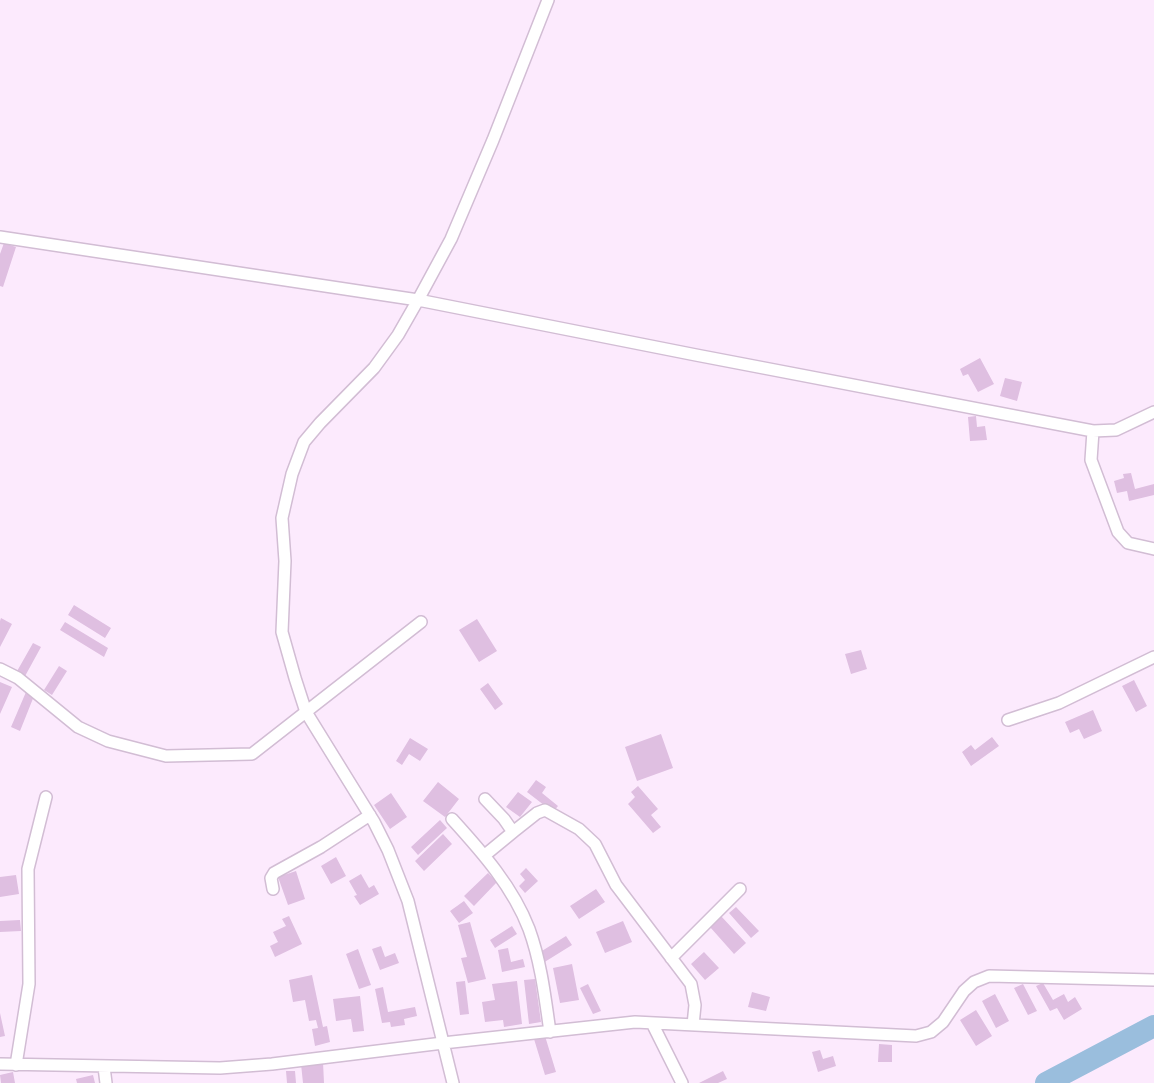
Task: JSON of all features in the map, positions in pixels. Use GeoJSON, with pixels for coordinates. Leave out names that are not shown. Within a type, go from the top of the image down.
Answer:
{"type":"FeatureCollection","features":[{"type":"Feature","properties":{"kind":"street"},"geometry":{"type":"LineString","coordinates":[[453,1083],[408,901],[388,850],[370,815],[306,712],[282,632],[285,561],[282,518],[292,474],[304,442],[320,422],[374,368],[398,335],[451,239],[493,140],[548,0]]}},
{"type":"Feature","properties":{"kind":"street"},"geometry":{"type":"LineString","coordinates":[[0,237],[418,300],[686,354],[1093,431],[1116,430],[1154,412]]}},
{"type":"Feature","properties":{"kind":"street"},"geometry":{"type":"LineString","coordinates":[[1093,431],[1091,460],[1118,532],[1128,542],[1154,549]]}},
{"type":"Feature","properties":{"kind":"street"},"geometry":{"type":"LineString","coordinates":[[0,669],[18,678],[78,727],[108,741],[166,756],[252,754],[422,622]]}},
{"type":"Feature","properties":{"kind":"street"},"geometry":{"type":"LineString","coordinates":[[1008,720],[1059,703],[1154,657]]}},
{"type":"Feature","properties":{"kind":"street"},"geometry":{"type":"LineString","coordinates":[[16,1065],[29,984],[28,870],[46,797]]}},
{"type":"Feature","properties":{"kind":"street"},"geometry":{"type":"LineString","coordinates":[[485,799],[504,819],[513,832]]}},
{"type":"Feature","properties":{"kind":"street"},"geometry":{"type":"LineString","coordinates":[[485,855],[537,813],[545,810],[579,829],[595,844],[616,885],[691,984],[695,1005],[693,1025]]}},
{"type":"Feature","properties":{"kind":"street"},"geometry":{"type":"LineString","coordinates":[[273,889],[272,878],[274,873],[370,815]]}},
{"type":"Feature","properties":{"kind":"street"},"geometry":{"type":"LineString","coordinates":[[452,819],[485,855],[512,896],[529,929],[542,974],[550,1032]]}},
{"type":"Feature","properties":{"kind":"street"},"geometry":{"type":"LineString","coordinates":[[671,958],[740,889]]}},
{"type":"Feature","properties":{"kind":"street"},"geometry":{"type":"LineString","coordinates":[[0,1064],[220,1068],[272,1064],[635,1022],[916,1036],[931,1032],[943,1022],[964,991],[974,982],[989,976],[1154,980]]}},
{"type":"Feature","properties":{"kind":"street"},"geometry":{"type":"LineString","coordinates":[[652,1023],[682,1083]]}},
{"type":"Feature","properties":{"kind":"street"},"geometry":{"type":"LineString","coordinates":[[104,1067],[106,1083]]}},
{"type":"Feature","properties":{"kind":"building"},"geometry":{"type":"Polygon","coordinates":[[[4,243],[16,247],[3,287],[0,286],[0,254],[4,243]]]}},
{"type":"Feature","properties":{"kind":"building"},"geometry":{"type":"Polygon","coordinates":[[[980,358],[994,384],[978,392],[968,374],[963,376],[960,369],[980,358]]]}},
{"type":"Feature","properties":{"kind":"building"},"geometry":{"type":"Polygon","coordinates":[[[1005,378],[1022,382],[1017,401],[1000,396],[1005,378]]]}},
{"type":"Feature","properties":{"kind":"building"},"geometry":{"type":"Polygon","coordinates":[[[976,416],[977,427],[985,426],[987,440],[970,441],[968,417],[976,416]]]}},
{"type":"Feature","properties":{"kind":"building"},"geometry":{"type":"Polygon","coordinates":[[[1131,473],[1135,489],[1154,484],[1154,495],[1129,501],[1127,491],[1117,493],[1114,481],[1124,478],[1123,474],[1131,473]]]}},
{"type":"Feature","properties":{"kind":"building"},"geometry":{"type":"Polygon","coordinates":[[[74,605],[111,628],[105,638],[68,615],[74,605]]]}},
{"type":"Feature","properties":{"kind":"building"},"geometry":{"type":"Polygon","coordinates":[[[1,618],[12,624],[0,647],[0,621],[1,618]]]}},
{"type":"Feature","properties":{"kind":"building"},"geometry":{"type":"Polygon","coordinates":[[[477,619],[497,651],[479,662],[459,630],[477,619]]]}},
{"type":"Feature","properties":{"kind":"building"},"geometry":{"type":"Polygon","coordinates":[[[65,622],[108,648],[104,657],[60,630],[65,622]]]}},
{"type":"Feature","properties":{"kind":"building"},"geometry":{"type":"Polygon","coordinates":[[[33,643],[41,647],[24,678],[16,673],[33,643]]]}},
{"type":"Feature","properties":{"kind":"building"},"geometry":{"type":"Polygon","coordinates":[[[861,650],[867,669],[851,674],[845,654],[861,650]]]}},
{"type":"Feature","properties":{"kind":"building"},"geometry":{"type":"Polygon","coordinates":[[[59,666],[67,671],[52,695],[44,690],[59,666]]]}},
{"type":"Feature","properties":{"kind":"building"},"geometry":{"type":"Polygon","coordinates":[[[1134,680],[1147,706],[1136,712],[1122,686],[1134,680]]]}},
{"type":"Feature","properties":{"kind":"building"},"geometry":{"type":"Polygon","coordinates":[[[0,682],[12,687],[0,714],[0,682]]]}},
{"type":"Feature","properties":{"kind":"building"},"geometry":{"type":"Polygon","coordinates":[[[488,683],[503,704],[495,710],[480,689],[488,683]]]}},
{"type":"Feature","properties":{"kind":"building"},"geometry":{"type":"Polygon","coordinates":[[[26,692],[34,696],[20,731],[11,727],[26,692]]]}},
{"type":"Feature","properties":{"kind":"building"},"geometry":{"type":"Polygon","coordinates":[[[1093,710],[1102,731],[1084,739],[1079,729],[1070,733],[1065,722],[1093,710]]]}},
{"type":"Feature","properties":{"kind":"building"},"geometry":{"type":"Polygon","coordinates":[[[661,734],[673,768],[637,781],[625,747],[661,734]]]}},
{"type":"Feature","properties":{"kind":"building"},"geometry":{"type":"Polygon","coordinates":[[[992,737],[999,746],[971,766],[962,752],[971,745],[975,750],[992,737]]]}},
{"type":"Feature","properties":{"kind":"building"},"geometry":{"type":"Polygon","coordinates":[[[410,738],[428,749],[420,761],[409,754],[402,765],[396,761],[410,738]]]}},
{"type":"Feature","properties":{"kind":"building"},"geometry":{"type":"Polygon","coordinates":[[[536,780],[546,787],[542,793],[558,806],[553,812],[527,792],[536,780]]]}},
{"type":"Feature","properties":{"kind":"building"},"geometry":{"type":"Polygon","coordinates":[[[438,782],[459,799],[445,817],[423,801],[438,782]]]}},
{"type":"Feature","properties":{"kind":"building"},"geometry":{"type":"Polygon","coordinates":[[[638,786],[658,809],[651,815],[661,827],[653,833],[628,804],[635,797],[631,792],[638,786]]]}},
{"type":"Feature","properties":{"kind":"building"},"geometry":{"type":"Polygon","coordinates":[[[518,792],[532,802],[520,817],[506,807],[518,792]]]}},
{"type":"Feature","properties":{"kind":"building"},"geometry":{"type":"Polygon","coordinates":[[[391,793],[407,817],[390,829],[374,805],[391,793]]]}},
{"type":"Feature","properties":{"kind":"building"},"geometry":{"type":"Polygon","coordinates":[[[440,820],[447,828],[418,855],[411,847],[440,820]]]}},
{"type":"Feature","properties":{"kind":"building"},"geometry":{"type":"Polygon","coordinates":[[[443,834],[452,844],[424,871],[415,861],[443,834]]]}},
{"type":"Feature","properties":{"kind":"building"},"geometry":{"type":"Polygon","coordinates":[[[336,857],[346,876],[331,884],[321,866],[336,857]]]}},
{"type":"Feature","properties":{"kind":"building"},"geometry":{"type":"Polygon","coordinates":[[[526,868],[538,881],[525,893],[519,886],[525,880],[520,874],[526,868]]]}},
{"type":"Feature","properties":{"kind":"building"},"geometry":{"type":"Polygon","coordinates":[[[296,871],[305,899],[288,905],[278,877],[296,871]]]}},
{"type":"Feature","properties":{"kind":"building"},"geometry":{"type":"Polygon","coordinates":[[[488,873],[497,882],[474,906],[464,896],[488,873]]]}},
{"type":"Feature","properties":{"kind":"building"},"geometry":{"type":"Polygon","coordinates":[[[361,874],[369,888],[374,885],[379,894],[360,905],[354,896],[357,895],[349,881],[361,874]]]}},
{"type":"Feature","properties":{"kind":"building"},"geometry":{"type":"Polygon","coordinates":[[[16,875],[19,894],[0,897],[0,877],[16,875]]]}},
{"type":"Feature","properties":{"kind":"building"},"geometry":{"type":"Polygon","coordinates":[[[596,889],[605,902],[579,919],[570,906],[596,889]]]}},
{"type":"Feature","properties":{"kind":"building"},"geometry":{"type":"Polygon","coordinates":[[[464,901],[473,913],[459,923],[450,911],[464,901]]]}},
{"type":"Feature","properties":{"kind":"building"},"geometry":{"type":"Polygon","coordinates":[[[736,907],[759,931],[751,938],[729,913],[736,907]]]}},
{"type":"Feature","properties":{"kind":"building"},"geometry":{"type":"Polygon","coordinates":[[[289,916],[302,944],[275,957],[270,946],[278,942],[273,932],[286,926],[282,919],[289,916]]]}},
{"type":"Feature","properties":{"kind":"building"},"geometry":{"type":"Polygon","coordinates":[[[721,916],[746,943],[734,954],[710,927],[721,916]]]}},
{"type":"Feature","properties":{"kind":"building"},"geometry":{"type":"Polygon","coordinates":[[[20,920],[21,931],[0,932],[0,921],[20,920]]]}},
{"type":"Feature","properties":{"kind":"building"},"geometry":{"type":"Polygon","coordinates":[[[623,921],[632,942],[605,953],[596,932],[623,921]]]}},
{"type":"Feature","properties":{"kind":"building"},"geometry":{"type":"Polygon","coordinates":[[[470,922],[486,979],[468,983],[461,958],[467,957],[458,925],[470,922]]]}},
{"type":"Feature","properties":{"kind":"building"},"geometry":{"type":"Polygon","coordinates":[[[512,926],[517,934],[495,948],[490,940],[512,926]]]}},
{"type":"Feature","properties":{"kind":"building"},"geometry":{"type":"Polygon","coordinates":[[[566,936],[572,945],[543,963],[537,954],[566,936]]]}},
{"type":"Feature","properties":{"kind":"building"},"geometry":{"type":"Polygon","coordinates":[[[381,946],[385,957],[395,953],[399,963],[380,970],[372,949],[381,946]]]}},
{"type":"Feature","properties":{"kind":"building"},"geometry":{"type":"Polygon","coordinates":[[[508,948],[511,962],[523,959],[525,967],[502,972],[498,950],[508,948]]]}},
{"type":"Feature","properties":{"kind":"building"},"geometry":{"type":"Polygon","coordinates":[[[358,949],[371,985],[359,989],[346,954],[358,949]]]}},
{"type":"Feature","properties":{"kind":"building"},"geometry":{"type":"Polygon","coordinates":[[[704,952],[719,968],[705,980],[691,964],[704,952]]]}},
{"type":"Feature","properties":{"kind":"building"},"geometry":{"type":"Polygon","coordinates":[[[572,964],[579,1000],[560,1003],[553,968],[572,964]]]}},
{"type":"Feature","properties":{"kind":"building"},"geometry":{"type":"Polygon","coordinates":[[[312,975],[323,1027],[327,1026],[330,1042],[315,1046],[312,1029],[318,1028],[316,1020],[309,1021],[305,1000],[293,1002],[289,980],[312,975]]]}},
{"type":"Feature","properties":{"kind":"building"},"geometry":{"type":"Polygon","coordinates":[[[535,979],[541,1022],[529,1024],[524,980],[535,979]]]}},
{"type":"Feature","properties":{"kind":"building"},"geometry":{"type":"Polygon","coordinates":[[[465,981],[469,1014],[460,1015],[456,982],[465,981]]]}},
{"type":"Feature","properties":{"kind":"building"},"geometry":{"type":"Polygon","coordinates":[[[517,981],[522,1024],[504,1027],[503,1020],[485,1022],[482,1002],[495,1000],[492,984],[517,981]]]}},
{"type":"Feature","properties":{"kind":"building"},"geometry":{"type":"Polygon","coordinates":[[[1043,983],[1053,1000],[1064,994],[1068,1002],[1075,997],[1082,1009],[1064,1020],[1057,1008],[1050,1011],[1036,986],[1043,983]]]}},
{"type":"Feature","properties":{"kind":"building"},"geometry":{"type":"Polygon","coordinates":[[[588,984],[601,1011],[593,1014],[580,988],[588,984]]]}},
{"type":"Feature","properties":{"kind":"building"},"geometry":{"type":"Polygon","coordinates":[[[1023,984],[1037,1011],[1028,1015],[1014,988],[1023,984]]]}},
{"type":"Feature","properties":{"kind":"building"},"geometry":{"type":"Polygon","coordinates":[[[383,987],[388,1012],[415,1007],[417,1016],[404,1019],[405,1025],[391,1027],[390,1022],[382,1023],[375,989],[383,987]]]}},
{"type":"Feature","properties":{"kind":"building"},"geometry":{"type":"Polygon","coordinates":[[[752,992],[770,997],[766,1011],[748,1007],[752,992]]]}},
{"type":"Feature","properties":{"kind":"building"},"geometry":{"type":"Polygon","coordinates":[[[995,994],[1009,1021],[996,1028],[982,1001],[995,994]]]}},
{"type":"Feature","properties":{"kind":"building"},"geometry":{"type":"Polygon","coordinates":[[[360,996],[364,1031],[353,1032],[351,1019],[336,1021],[333,999],[360,996]]]}},
{"type":"Feature","properties":{"kind":"building"},"geometry":{"type":"Polygon","coordinates":[[[976,1010],[992,1036],[976,1046],[960,1020],[976,1010]]]}},
{"type":"Feature","properties":{"kind":"building"},"geometry":{"type":"Polygon","coordinates":[[[0,1013],[5,1036],[0,1037],[0,1013]]]}},
{"type":"Feature","properties":{"kind":"building"},"geometry":{"type":"Polygon","coordinates":[[[545,1036],[556,1072],[545,1075],[534,1039],[545,1036]]]}},
{"type":"Feature","properties":{"kind":"building"},"geometry":{"type":"Polygon","coordinates":[[[879,1044],[892,1045],[892,1062],[878,1062],[879,1044]]]}},
{"type":"Feature","properties":{"kind":"building"},"geometry":{"type":"Polygon","coordinates":[[[820,1050],[823,1059],[833,1056],[836,1066],[818,1072],[812,1052],[820,1050]]]}},
{"type":"Feature","properties":{"kind":"building"},"geometry":{"type":"Polygon","coordinates":[[[323,1062],[324,1083],[303,1083],[301,1064],[323,1062]]]}},
{"type":"Feature","properties":{"kind":"building"},"geometry":{"type":"Polygon","coordinates":[[[286,1071],[295,1071],[296,1083],[287,1083],[286,1071]]]}},
{"type":"Feature","properties":{"kind":"building"},"geometry":{"type":"Polygon","coordinates":[[[723,1071],[727,1079],[718,1083],[699,1083],[723,1071]]]}},
{"type":"Feature","properties":{"kind":"building"},"geometry":{"type":"Polygon","coordinates":[[[13,1072],[15,1083],[1,1083],[0,1075],[13,1072]]]}},
{"type":"Feature","properties":{"kind":"building"},"geometry":{"type":"Polygon","coordinates":[[[93,1075],[95,1083],[77,1083],[76,1079],[93,1075]]]}},
{"type":"Feature","properties":{"kind":"waterway"},"geometry":{"type":"LineString","coordinates":[[1046,1083],[1154,1026]]}}]}
